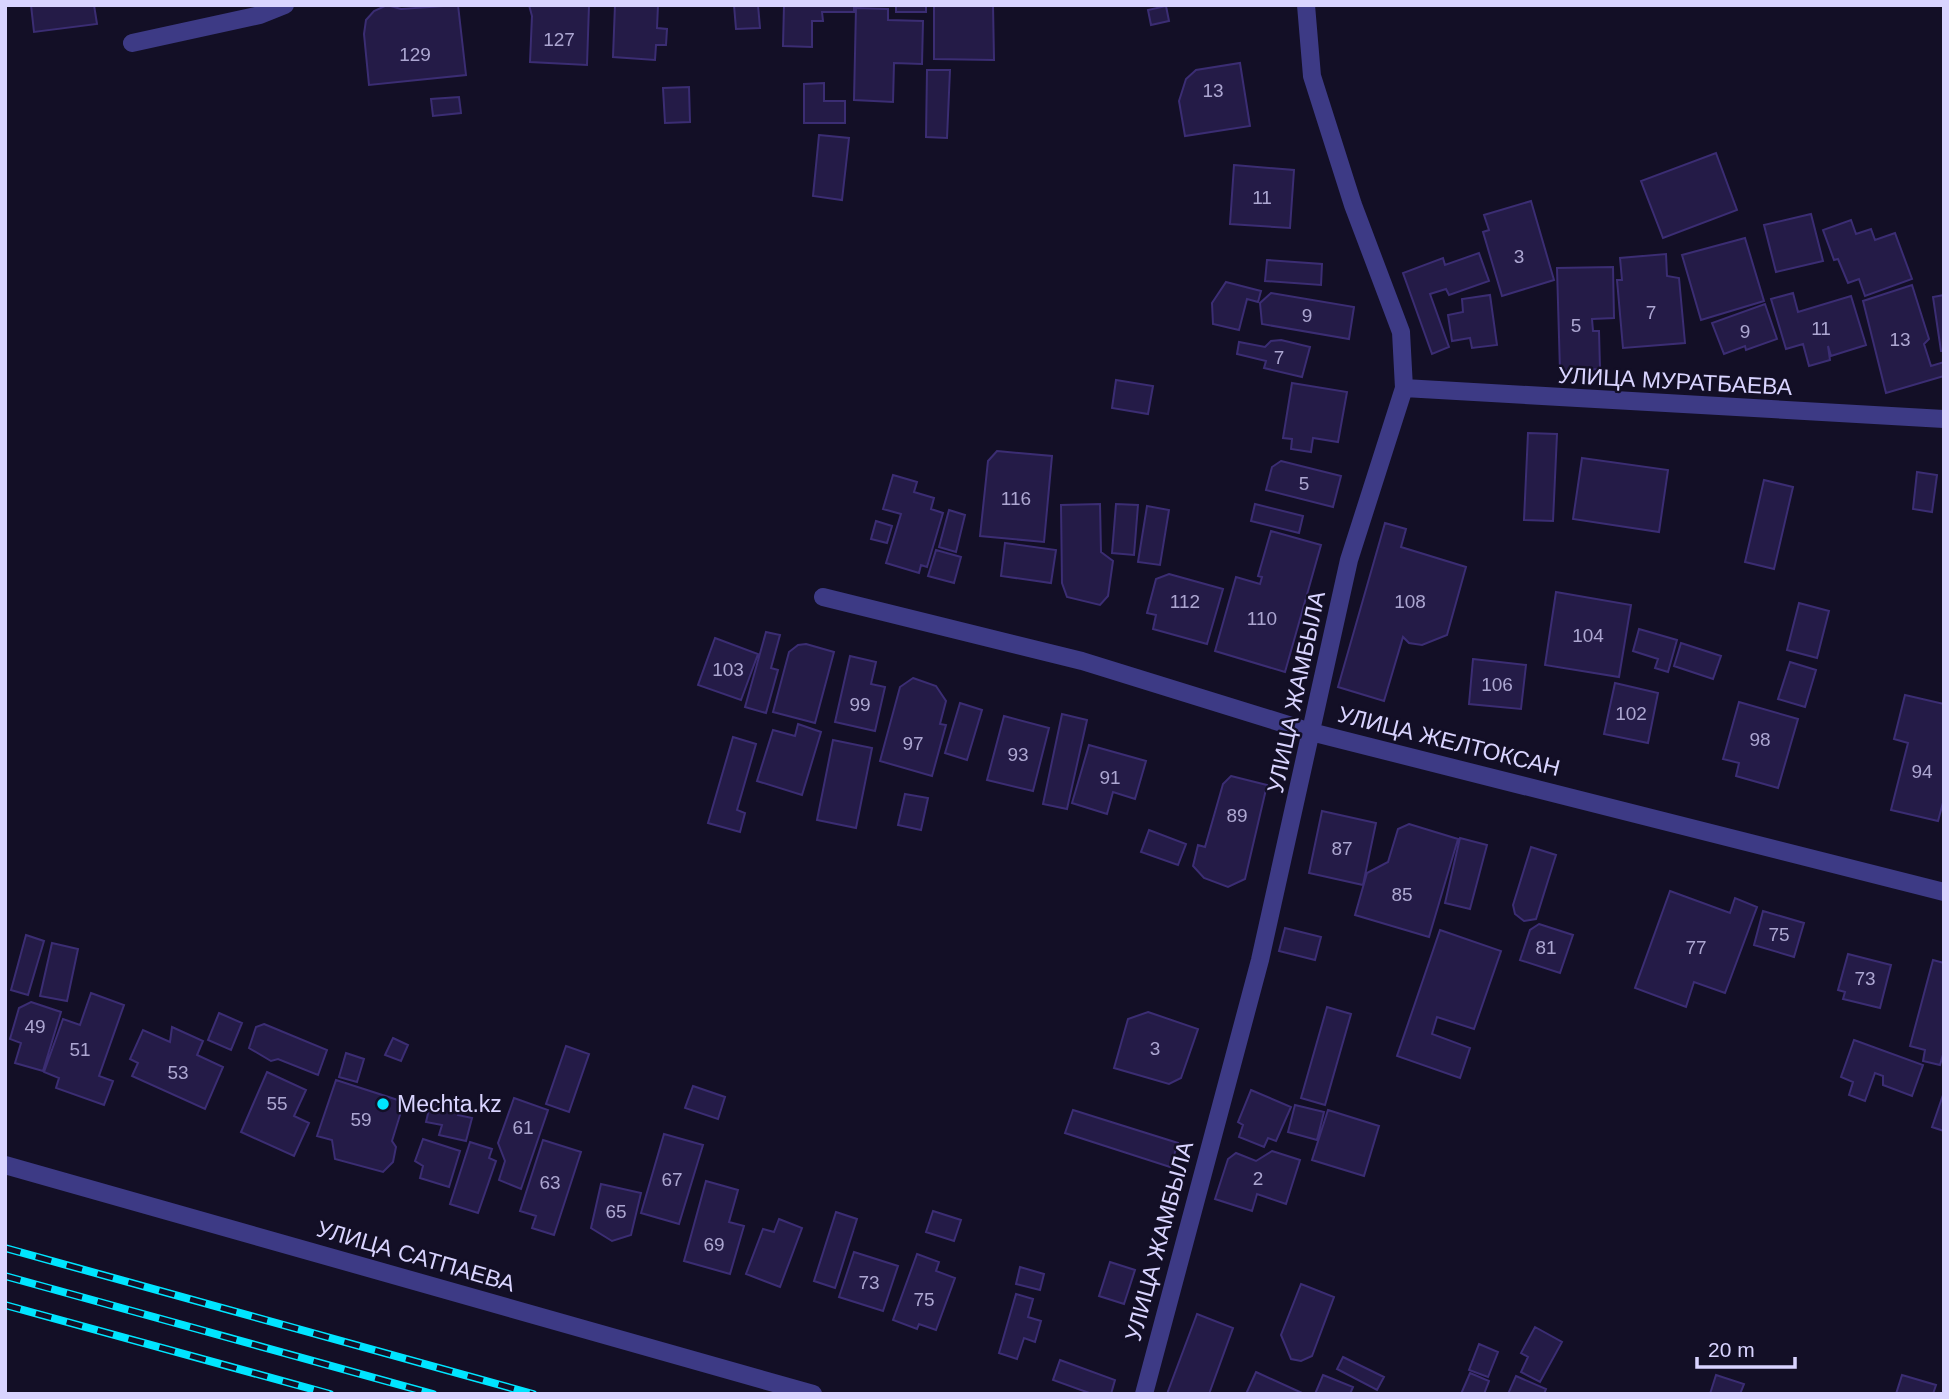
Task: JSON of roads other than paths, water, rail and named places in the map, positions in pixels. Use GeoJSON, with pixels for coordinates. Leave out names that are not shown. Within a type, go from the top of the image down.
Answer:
{"type":"FeatureCollection","features":[{"type":"Feature","properties":{"kind":"street"},"geometry":{"type":"LineString","coordinates":[[132,43],[247,18],[285,5]]}},
{"type":"Feature","properties":{"kind":"street","name":"УЛИЦА ЖАМБЫЛА"},"geometry":{"type":"LineString","coordinates":[[1144,1394],[1260,960],[1349,560],[1404,388],[1401,332],[1353,205],[1312,76],[1306,5]]}},
{"type":"Feature","properties":{"kind":"street","name":"УЛИЦА МУРАТБАЕВА"},"geometry":{"type":"LineString","coordinates":[[1404,388],[1944,419]]}},
{"type":"Feature","properties":{"kind":"street","name":"УЛИЦА ЖЕЛТОКСАН"},"geometry":{"type":"LineString","coordinates":[[823,597],[1082,661],[1311,732],[1944,892]]}},
{"type":"Feature","properties":{"kind":"street","name":"УЛИЦА САТПАЕВА"},"geometry":{"type":"LineString","coordinates":[[5,1165],[813,1394]]}},
{"type":"Feature","properties":{"kind":"railway"},"geometry":{"type":"LineString","coordinates":[[5,1248],[533,1394]]}},
{"type":"Feature","properties":{"kind":"railway"},"geometry":{"type":"LineString","coordinates":[[5,1276],[433,1394]]}},
{"type":"Feature","properties":{"kind":"railway"},"geometry":{"type":"LineString","coordinates":[[5,1305],[330,1394]]}},
{"type":"Feature","properties":{"kind":"place","name":"Mechta.kz"},"geometry":{"type":"Point","coordinates":[383,1104]}}]}
